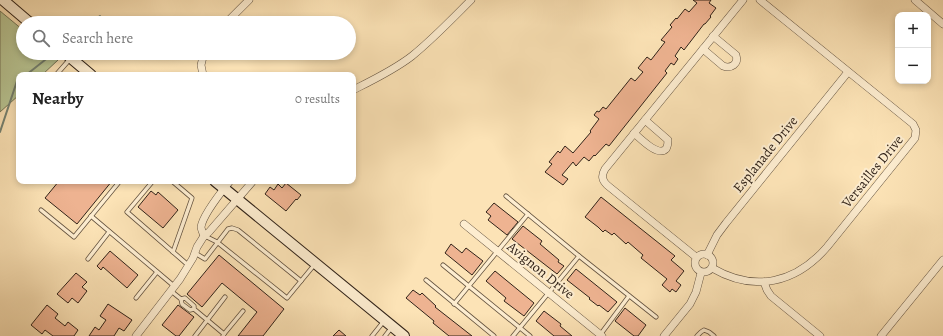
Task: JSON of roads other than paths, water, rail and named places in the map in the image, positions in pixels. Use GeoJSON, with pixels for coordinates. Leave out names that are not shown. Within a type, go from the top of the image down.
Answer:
{"type":"FeatureCollection","features":[{"type":"Feature","properties":{"kind":"main road"},"geometry":{"type":"LineString","coordinates":[[3,0],[22,16]]}},
{"type":"Feature","properties":{"kind":"main road"},"geometry":{"type":"LineString","coordinates":[[74,60],[88,72]]}},
{"type":"Feature","properties":{"kind":"main road"},"geometry":{"type":"LineString","coordinates":[[227,185],[237,200],[404,336]]}},
{"type":"Feature","properties":{"kind":"street"},"geometry":{"type":"LineString","coordinates":[[233,16],[249,0]]}},
{"type":"Feature","properties":{"kind":"street"},"geometry":{"type":"LineString","coordinates":[[356,88],[379,77],[412,56],[471,0]]}},
{"type":"Feature","properties":{"kind":"street","name":"Versailles Drive"},"geometry":{"type":"LineString","coordinates":[[712,268],[719,273],[746,281],[764,282],[777,280],[795,273],[812,262],[832,241],[915,138],[916,130],[913,124],[760,0]]}},
{"type":"Feature","properties":{"kind":"street"},"geometry":{"type":"LineString","coordinates":[[915,0],[943,24]]}},
{"type":"Feature","properties":{"kind":"street"},"geometry":{"type":"LineString","coordinates":[[696,257],[607,185],[603,181],[603,174],[605,169],[714,36],[738,2]]}},
{"type":"Feature","properties":{"kind":"street"},"geometry":{"type":"LineString","coordinates":[[703,49],[723,66],[730,67],[734,65],[737,60],[736,55],[714,36]]}},
{"type":"Feature","properties":{"kind":"street"},"geometry":{"type":"LineString","coordinates":[[202,60],[201,64],[202,72]]}},
{"type":"Feature","properties":{"kind":"street","name":"Esplanade Drive"},"geometry":{"type":"LineString","coordinates":[[707,255],[717,234],[848,72]]}},
{"type":"Feature","properties":{"kind":"street"},"geometry":{"type":"LineString","coordinates":[[634,133],[655,150],[660,152],[666,149],[668,146],[668,140],[645,120]]}},
{"type":"Feature","properties":{"kind":"street"},"geometry":{"type":"LineString","coordinates":[[136,336],[189,265],[197,246],[204,236],[250,184]]}},
{"type":"Feature","properties":{"kind":"street"},"geometry":{"type":"LineString","coordinates":[[204,236],[201,227],[204,219],[227,185]]}},
{"type":"Feature","properties":{"kind":"street","name":"Avignon Drive"},"geometry":{"type":"LineString","coordinates":[[464,224],[600,335]]}},
{"type":"Feature","properties":{"kind":"street"},"geometry":{"type":"LineString","coordinates":[[702,254],[707,255],[710,256],[713,261],[712,268],[707,272],[697,270],[694,266],[696,257],[702,254]]}},
{"type":"Feature","properties":{"kind":"street"},"geometry":{"type":"LineString","coordinates":[[881,336],[943,260]]}},
{"type":"Feature","properties":{"kind":"street"},"geometry":{"type":"LineString","coordinates":[[664,336],[690,304],[696,292],[701,272]]}},
{"type":"Feature","properties":{"kind":"street"},"geometry":{"type":"LineString","coordinates":[[764,282],[771,296],[820,336]]}},
{"type":"Feature","properties":{"kind":"lane"},"geometry":{"type":"LineString","coordinates":[[58,72],[65,60]]}},
{"type":"Feature","properties":{"kind":"lane"},"geometry":{"type":"LineString","coordinates":[[41,210],[74,237],[118,184]]}},
{"type":"Feature","properties":{"kind":"lane"},"geometry":{"type":"LineString","coordinates":[[150,184],[127,212],[189,265]]}},
{"type":"Feature","properties":{"kind":"lane"},"geometry":{"type":"LineString","coordinates":[[173,252],[192,198],[176,184]]}},
{"type":"Feature","properties":{"kind":"lane"},"geometry":{"type":"LineString","coordinates":[[506,196],[656,317]]}},
{"type":"Feature","properties":{"kind":"lane"},"geometry":{"type":"LineString","coordinates":[[454,304],[528,214]]}},
{"type":"Feature","properties":{"kind":"lane"},"geometry":{"type":"LineString","coordinates":[[91,216],[157,272],[173,288],[181,299],[182,304],[190,310],[194,309]]}},
{"type":"Feature","properties":{"kind":"lane"},"geometry":{"type":"LineString","coordinates":[[195,253],[205,259],[228,229],[232,228],[238,230],[301,281]]}},
{"type":"Feature","properties":{"kind":"lane"},"geometry":{"type":"LineString","coordinates":[[88,259],[109,232]]}},
{"type":"Feature","properties":{"kind":"lane"},"geometry":{"type":"LineString","coordinates":[[204,236],[217,242],[287,298],[316,264]]}},
{"type":"Feature","properties":{"kind":"lane"},"geometry":{"type":"LineString","coordinates":[[513,336],[579,256]]}},
{"type":"Feature","properties":{"kind":"lane"},"geometry":{"type":"LineString","coordinates":[[443,265],[530,336]]}},
{"type":"Feature","properties":{"kind":"lane"},"geometry":{"type":"LineString","coordinates":[[136,298],[157,272]]}},
{"type":"Feature","properties":{"kind":"lane"},"geometry":{"type":"LineString","coordinates":[[426,280],[494,336]]}},
{"type":"Feature","properties":{"kind":"lane"},"geometry":{"type":"LineString","coordinates":[[600,335],[629,296]]}},
{"type":"Feature","properties":{"kind":"lane"},"geometry":{"type":"LineString","coordinates":[[195,336],[225,297]]}},
{"type":"Feature","properties":{"kind":"lane"},"geometry":{"type":"LineString","coordinates":[[181,299],[185,298],[194,306],[194,309],[224,335],[243,311]]}},
{"type":"Feature","properties":{"kind":"lane"},"geometry":{"type":"LineString","coordinates":[[372,336],[389,324]]}},
{"type":"Feature","properties":{"kind":"lane"},"geometry":{"type":"LineString","coordinates":[[385,336],[389,324]]}},
{"type":"Feature","properties":{"kind":"lane"},"geometry":{"type":"LineString","coordinates":[[697,336],[704,330],[714,336]]}},
{"type":"Feature","properties":{"kind":"waterway"},"geometry":{"type":"LineString","coordinates":[[30,72],[45,60]]}},
{"type":"Feature","properties":{"kind":"waterway"},"geometry":{"type":"LineString","coordinates":[[0,132],[16,84]]}}]}
